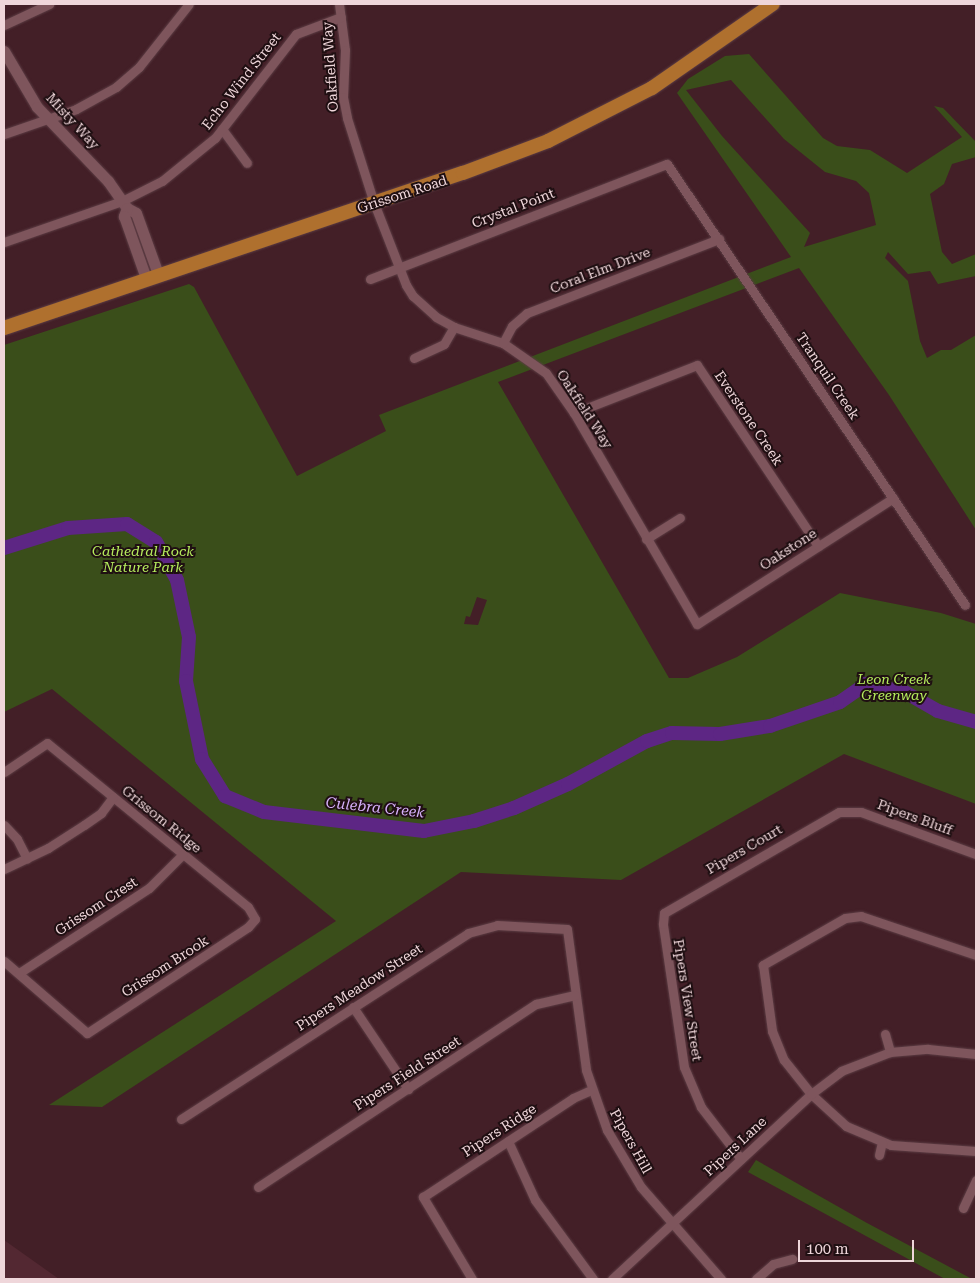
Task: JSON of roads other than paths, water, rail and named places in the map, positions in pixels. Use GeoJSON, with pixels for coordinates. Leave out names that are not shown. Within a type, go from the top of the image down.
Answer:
{"type":"FeatureCollection","features":[{"type":"Feature","properties":{"kind":"main road","name":"Grissom Road"},"geometry":{"type":"LineString","coordinates":[[4,328],[152,276],[482,166],[583,124],[683,69],[773,4]]}},
{"type":"Feature","properties":{"kind":"street"},"geometry":{"type":"LineString","coordinates":[[4,25],[50,4]]}},
{"type":"Feature","properties":{"kind":"street"},"geometry":{"type":"LineString","coordinates":[[4,134],[96,100],[128,78],[189,4]]}},
{"type":"Feature","properties":{"kind":"street","name":"Oakfield Way"},"geometry":{"type":"LineString","coordinates":[[339,4],[345,50],[345,108],[374,203],[398,268],[413,296],[436,317],[454,327],[503,343],[546,372],[574,413],[646,539],[698,624]]}},
{"type":"Feature","properties":{"kind":"street","name":"Echo Wind Street"},"geometry":{"type":"LineString","coordinates":[[4,242],[124,204],[181,168],[222,129],[296,34],[340,17]]}},
{"type":"Feature","properties":{"kind":"street","name":"Misty Way"},"geometry":{"type":"LineString","coordinates":[[4,51],[21,84],[48,119],[124,204]]}},
{"type":"Feature","properties":{"kind":"street"},"geometry":{"type":"LineString","coordinates":[[222,129],[247,163]]}},
{"type":"Feature","properties":{"kind":"street","name":"Tranquil Creek"},"geometry":{"type":"LineString","coordinates":[[667,164],[965,604]]}},
{"type":"Feature","properties":{"kind":"street","name":"Crystal Point"},"geometry":{"type":"LineString","coordinates":[[370,279],[667,164]]}},
{"type":"Feature","properties":{"kind":"street"},"geometry":{"type":"LineString","coordinates":[[124,204],[124,216],[152,276]]}},
{"type":"Feature","properties":{"kind":"street","name":"Coral Elm Drive"},"geometry":{"type":"LineString","coordinates":[[503,343],[512,326],[527,313],[719,239]]}},
{"type":"Feature","properties":{"kind":"street"},"geometry":{"type":"LineString","coordinates":[[414,358],[444,344],[454,327]]}},
{"type":"Feature","properties":{"kind":"street","name":"Everstone Creek"},"geometry":{"type":"LineString","coordinates":[[574,413],[697,365],[818,546]]}},
{"type":"Feature","properties":{"kind":"street","name":"Oakstone"},"geometry":{"type":"LineString","coordinates":[[698,624],[893,498]]}},
{"type":"Feature","properties":{"kind":"street"},"geometry":{"type":"LineString","coordinates":[[646,539],[680,518]]}},
{"type":"Feature","properties":{"kind":"street","name":"Grissom Ridge"},"geometry":{"type":"LineString","coordinates":[[4,772],[47,743],[248,907],[255,919]]}},
{"type":"Feature","properties":{"kind":"street"},"geometry":{"type":"LineString","coordinates":[[4,869],[27,859],[84,825],[101,812],[113,797]]}},
{"type":"Feature","properties":{"kind":"street","name":"Pipers Bluff"},"geometry":{"type":"LineString","coordinates":[[844,811],[861,812],[976,854]]}},
{"type":"Feature","properties":{"kind":"street","name":"Pipers Court"},"geometry":{"type":"LineString","coordinates":[[663,918],[669,908],[844,811]]}},
{"type":"Feature","properties":{"kind":"street"},"geometry":{"type":"LineString","coordinates":[[4,825],[17,838],[27,859]]}},
{"type":"Feature","properties":{"kind":"street","name":"Grissom Crest"},"geometry":{"type":"LineString","coordinates":[[18,973],[149,888],[183,854]]}},
{"type":"Feature","properties":{"kind":"street"},"geometry":{"type":"LineString","coordinates":[[976,955],[872,917],[853,916],[763,964],[769,1017],[776,1044],[789,1068],[811,1094],[846,1126],[882,1142],[976,1151]]}},
{"type":"Feature","properties":{"kind":"street","name":"Pipers View Street"},"geometry":{"type":"LineString","coordinates":[[663,918],[684,1067],[701,1107],[741,1159]]}},
{"type":"Feature","properties":{"kind":"street","name":"Grissom Brook"},"geometry":{"type":"LineString","coordinates":[[18,973],[87,1033],[248,927],[255,919]]}},
{"type":"Feature","properties":{"kind":"street","name":"Pipers Meadow Street"},"geometry":{"type":"LineString","coordinates":[[181,1119],[475,930],[497,925],[567,929]]}},
{"type":"Feature","properties":{"kind":"street","name":"Pipers Hill"},"geometry":{"type":"LineString","coordinates":[[567,929],[592,1090],[622,1159],[672,1223],[721,1279]]}},
{"type":"Feature","properties":{"kind":"street"},"geometry":{"type":"LineString","coordinates":[[4,961],[18,973]]}},
{"type":"Feature","properties":{"kind":"street","name":"Pipers Field Street"},"geometry":{"type":"LineString","coordinates":[[258,1187],[536,1004],[576,995]]}},
{"type":"Feature","properties":{"kind":"street"},"geometry":{"type":"LineString","coordinates":[[353,1007],[408,1089]]}},
{"type":"Feature","properties":{"kind":"street"},"geometry":{"type":"LineString","coordinates":[[886,1034],[890,1052]]}},
{"type":"Feature","properties":{"kind":"street","name":"Pipers Lane"},"geometry":{"type":"LineString","coordinates":[[612,1279],[811,1094],[841,1071],[890,1052],[928,1049],[976,1054]]}},
{"type":"Feature","properties":{"kind":"street","name":"Pipers Ridge"},"geometry":{"type":"LineString","coordinates":[[472,1279],[423,1197],[573,1098],[592,1090]]}},
{"type":"Feature","properties":{"kind":"street"},"geometry":{"type":"LineString","coordinates":[[508,1141],[535,1200],[593,1279]]}},
{"type":"Feature","properties":{"kind":"street"},"geometry":{"type":"LineString","coordinates":[[879,1155],[882,1142]]}},
{"type":"Feature","properties":{"kind":"street"},"geometry":{"type":"LineString","coordinates":[[963,1208],[976,1180]]}},
{"type":"Feature","properties":{"kind":"street"},"geometry":{"type":"LineString","coordinates":[[756,1279],[773,1264],[792,1259]]}},
{"type":"Feature","properties":{"kind":"waterway","name":"Culebra Creek"},"geometry":{"type":"LineString","coordinates":[[4,548],[68,528],[127,524],[156,542],[177,580],[189,637],[186,681],[202,759],[225,796],[264,812],[424,831],[474,821],[514,808],[568,784],[647,741],[672,733],[720,734],[770,726],[840,702],[866,684],[903,691],[938,711],[976,722]]}},
{"type":"Feature","properties":{"kind":"park label","name":"Cathedral Rock Nature Park"},"geometry":{"type":"Point","coordinates":[143,560]}},
{"type":"Feature","properties":{"kind":"park label","name":"Leon Creek Greenway"},"geometry":{"type":"Point","coordinates":[894,688]}}]}
